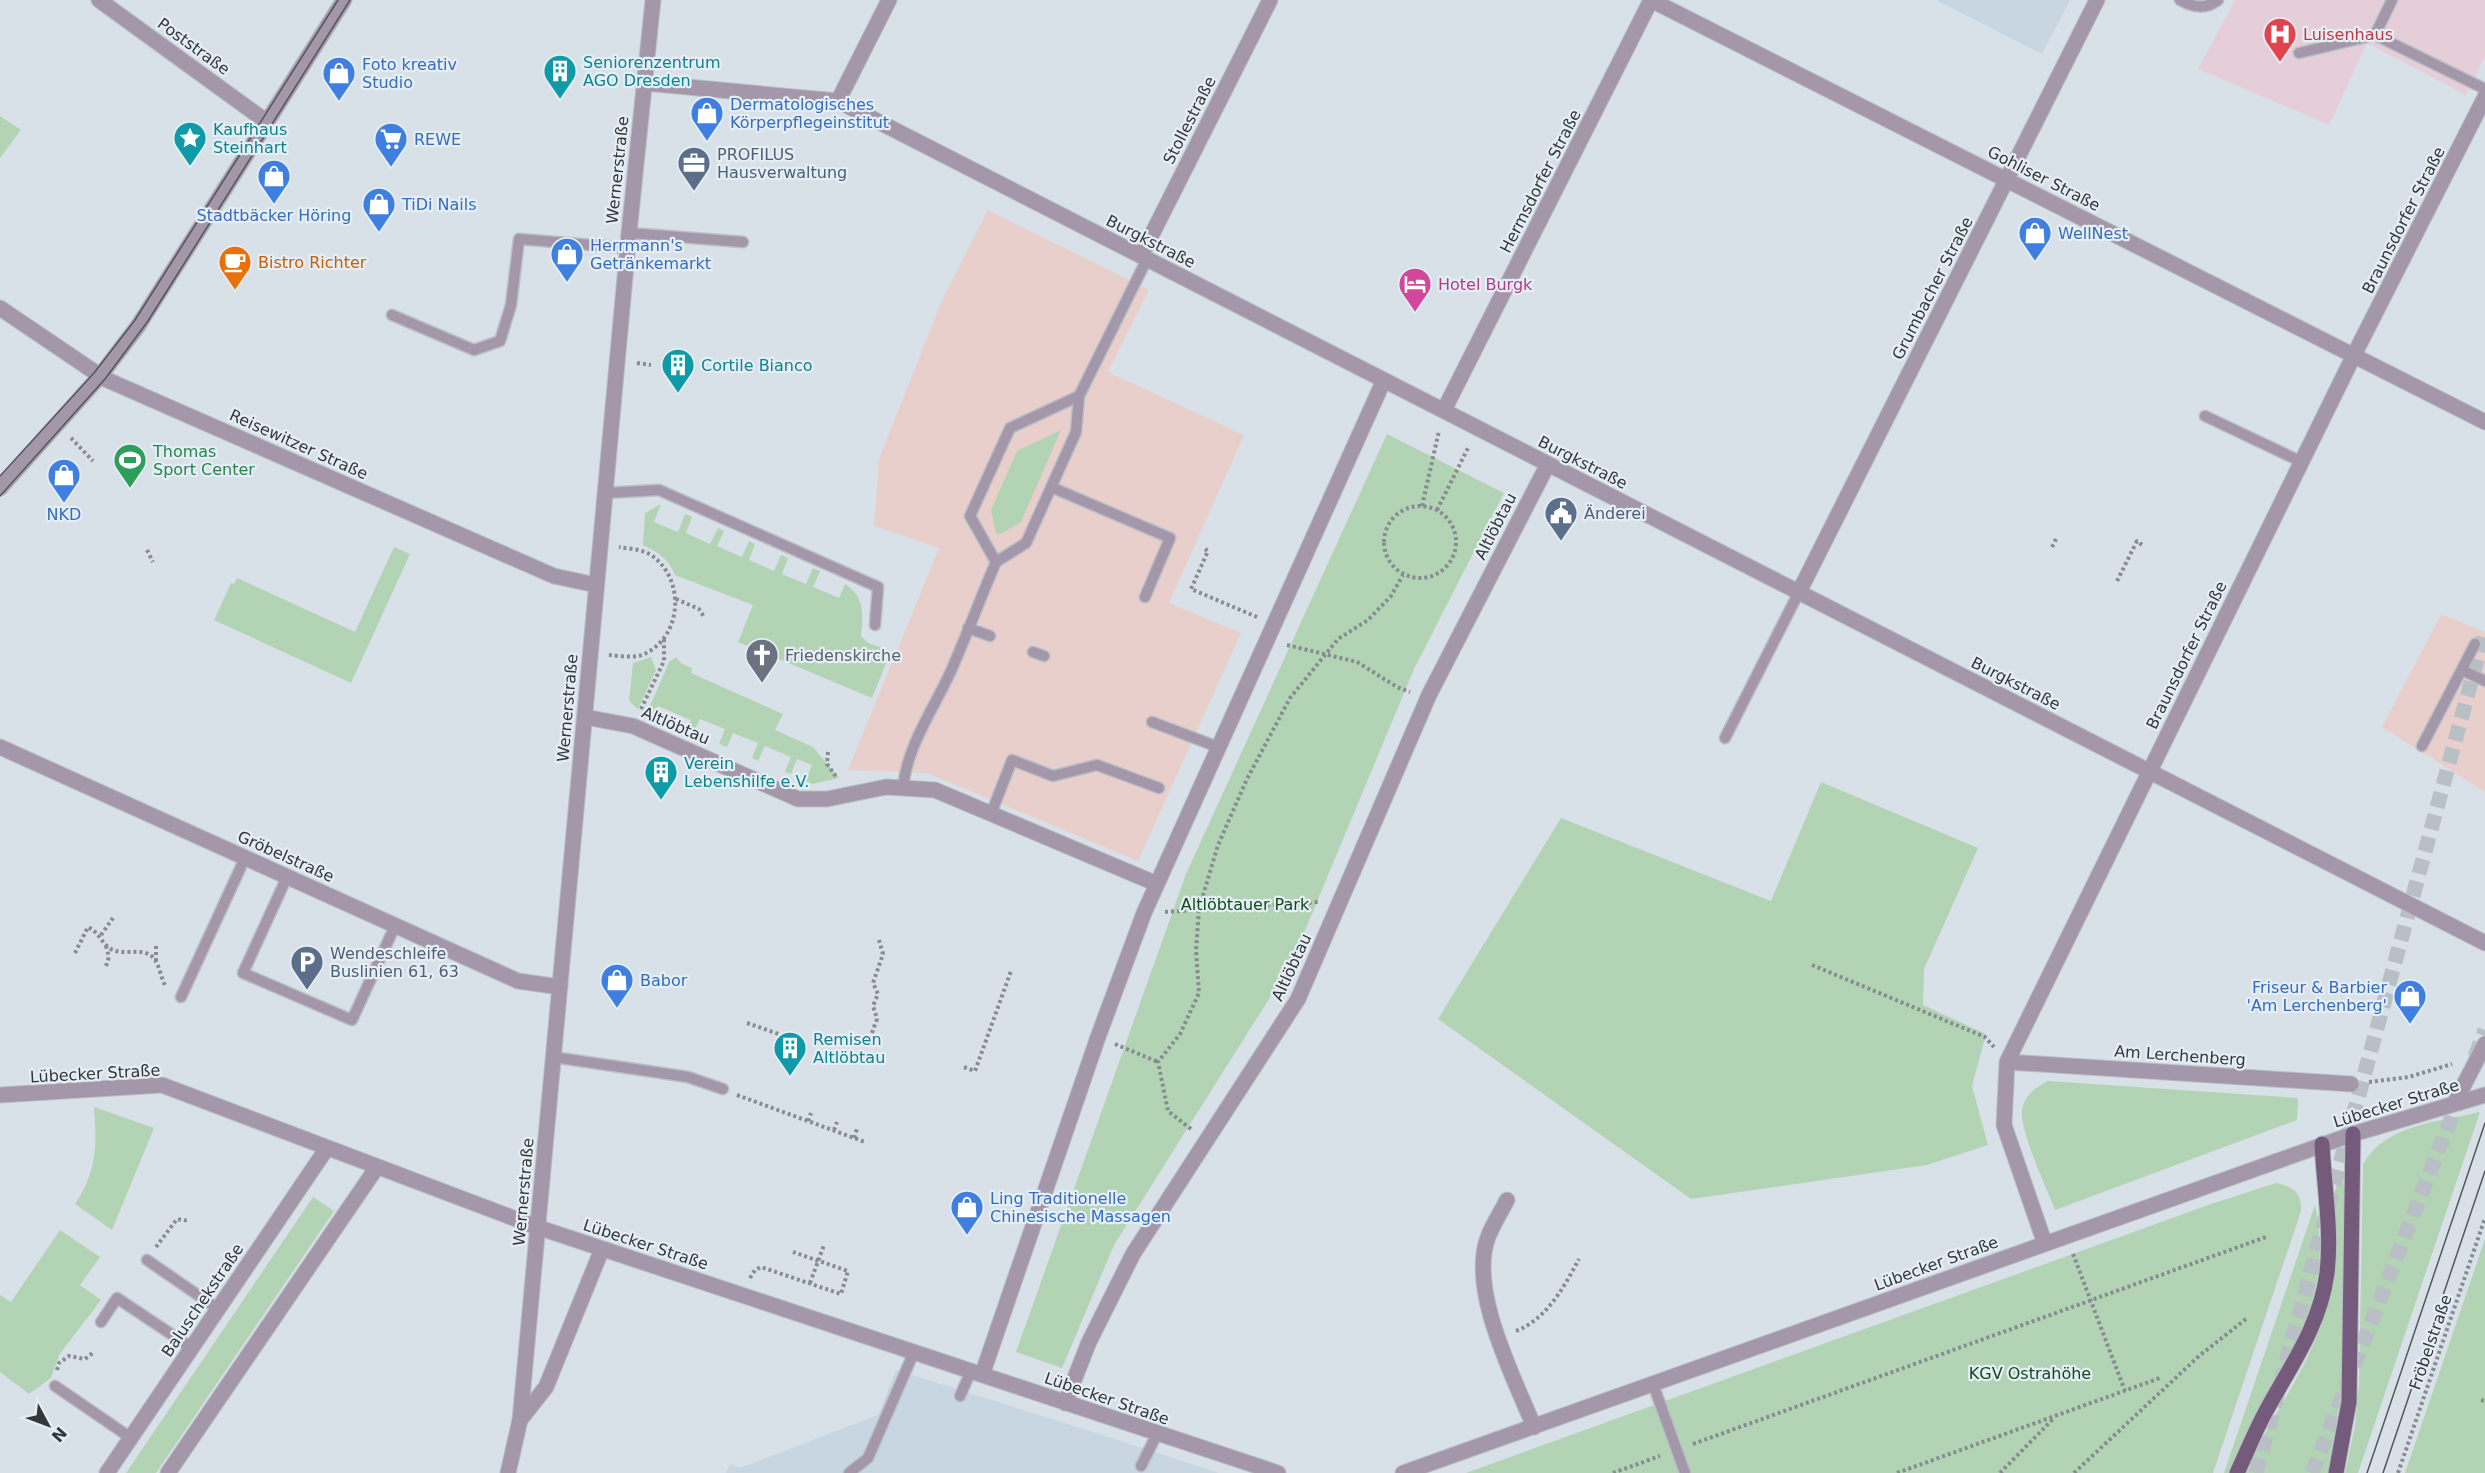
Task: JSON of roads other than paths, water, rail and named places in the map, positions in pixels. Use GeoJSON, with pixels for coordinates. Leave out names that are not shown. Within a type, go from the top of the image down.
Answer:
{"type":"FeatureCollection","features":[{"type":"Feature","properties":{"kind":"main road"},"geometry":{"type":"LineString","coordinates":[[2336,1473],[2349,1402],[2352,1134]]}},
{"type":"Feature","properties":{"kind":"main road"},"geometry":{"type":"LineString","coordinates":[[2237,1473],[2266,1410],[2307,1341],[2320,1307],[2327,1272],[2328,1239],[2322,1144]]}},
{"type":"Feature","properties":{"kind":"street","name":"Poststraße"},"geometry":{"type":"LineString","coordinates":[[99,0],[267,122]]}},
{"type":"Feature","properties":{"kind":"street"},"geometry":{"type":"LineString","coordinates":[[0,488],[100,376],[146,314],[344,0]]}},
{"type":"Feature","properties":{"kind":"street","name":"Wernerstraße"},"geometry":{"type":"LineString","coordinates":[[508,1473],[520,1420],[652,0]]}},
{"type":"Feature","properties":{"kind":"street"},"geometry":{"type":"LineString","coordinates":[[838,101],[889,0]]}},
{"type":"Feature","properties":{"kind":"street","name":"Stollestraße"},"geometry":{"type":"LineString","coordinates":[[1144,257],[1270,0]]}},
{"type":"Feature","properties":{"kind":"street","name":"Gohliser Straße"},"geometry":{"type":"LineString","coordinates":[[1651,0],[2485,422]]}},
{"type":"Feature","properties":{"kind":"street","name":"Hermsdorfer Straße"},"geometry":{"type":"LineString","coordinates":[[1444,410],[1651,0]]}},
{"type":"Feature","properties":{"kind":"street","name":"Grumbacher Straße"},"geometry":{"type":"LineString","coordinates":[[1799,592],[2097,0]]}},
{"type":"Feature","properties":{"kind":"street","name":"Burgkstraße"},"geometry":{"type":"LineString","coordinates":[[645,83],[838,101],[2485,943]]}},
{"type":"Feature","properties":{"kind":"street","name":"Braunsdorfer Straße"},"geometry":{"type":"LineString","coordinates":[[2045,1244],[2004,1125],[2007,1062],[2354,355],[2485,97]]}},
{"type":"Feature","properties":{"kind":"street","name":"Reisewitzer Straße"},"geometry":{"type":"LineString","coordinates":[[0,308],[100,376],[554,576],[597,585]]}},
{"type":"Feature","properties":{"kind":"street"},"geometry":{"type":"LineString","coordinates":[[976,1373],[1109,1006],[1156,884],[1384,380]]}},
{"type":"Feature","properties":{"kind":"street","name":"Altlöbtau"},"geometry":{"type":"LineString","coordinates":[[1065,1403],[1089,1342],[1133,1254],[1299,999],[1429,696],[1548,464]]}},
{"type":"Feature","properties":{"kind":"street","name":"Altlöbtau"},"geometry":{"type":"LineString","coordinates":[[585,717],[633,726],[798,799],[827,799],[886,787],[935,790],[1156,884]]}},
{"type":"Feature","properties":{"kind":"street","name":"Gröbelstraße"},"geometry":{"type":"LineString","coordinates":[[0,747],[518,981],[560,987]]}},
{"type":"Feature","properties":{"kind":"street"},"geometry":{"type":"LineString","coordinates":[[2454,1104],[2485,1044]]}},
{"type":"Feature","properties":{"kind":"street","name":"Am Lerchenberg"},"geometry":{"type":"LineString","coordinates":[[2007,1062],[2351,1084]]}},
{"type":"Feature","properties":{"kind":"street","name":"Lübecker Straße"},"geometry":{"type":"LineString","coordinates":[[0,1095],[162,1085],[537,1227],[1278,1473]]}},
{"type":"Feature","properties":{"kind":"street","name":"Lübecker Straße"},"geometry":{"type":"LineString","coordinates":[[1402,1473],[2322,1144],[2485,1095]]}},
{"type":"Feature","properties":{"kind":"street","name":"Baluschekstraße"},"geometry":{"type":"LineString","coordinates":[[107,1473],[327,1148]]}},
{"type":"Feature","properties":{"kind":"street"},"geometry":{"type":"LineString","coordinates":[[168,1473],[377,1167]]}},
{"type":"Feature","properties":{"kind":"street"},"geometry":{"type":"LineString","coordinates":[[1507,1200],[1487,1239],[1484,1272],[1486,1305],[1534,1427]]}},
{"type":"Feature","properties":{"kind":"street","name":"Wernerstraße"},"geometry":{"type":"LineString","coordinates":[[520,1420],[546,1387],[602,1249]]}},
{"type":"Feature","properties":{"kind":"lane"},"geometry":{"type":"LineString","coordinates":[[2180,0],[2199,7],[2212,5],[2218,0]]}},
{"type":"Feature","properties":{"kind":"lane"},"geometry":{"type":"LineString","coordinates":[[2374,35],[2392,0]]}},
{"type":"Feature","properties":{"kind":"lane"},"geometry":{"type":"LineString","coordinates":[[2299,53],[2374,35],[2485,90]]}},
{"type":"Feature","properties":{"kind":"lane"},"geometry":{"type":"LineString","coordinates":[[392,315],[474,350],[500,341],[511,305],[519,239],[743,242]]}},
{"type":"Feature","properties":{"kind":"lane"},"geometry":{"type":"LineString","coordinates":[[903,788],[904,772],[923,725],[950,674],[996,562],[1026,543],[1076,432],[1079,396],[1144,257]]}},
{"type":"Feature","properties":{"kind":"lane"},"geometry":{"type":"LineString","coordinates":[[996,562],[970,516],[1010,428],[1079,396]]}},
{"type":"Feature","properties":{"kind":"lane"},"geometry":{"type":"LineString","coordinates":[[2205,416],[2302,462]]}},
{"type":"Feature","properties":{"kind":"lane"},"geometry":{"type":"LineString","coordinates":[[1051,487],[1170,538],[1145,597]]}},
{"type":"Feature","properties":{"kind":"lane"},"geometry":{"type":"LineString","coordinates":[[605,493],[659,490],[878,587],[876,625]]}},
{"type":"Feature","properties":{"kind":"lane"},"geometry":{"type":"LineString","coordinates":[[1725,738],[1799,592]]}},
{"type":"Feature","properties":{"kind":"lane"},"geometry":{"type":"LineString","coordinates":[[968,628],[990,636]]}},
{"type":"Feature","properties":{"kind":"lane"},"geometry":{"type":"LineString","coordinates":[[2422,746],[2475,644]]}},
{"type":"Feature","properties":{"kind":"lane"},"geometry":{"type":"LineString","coordinates":[[1033,652],[1044,656]]}},
{"type":"Feature","properties":{"kind":"lane"},"geometry":{"type":"LineString","coordinates":[[2462,670],[2485,681]]}},
{"type":"Feature","properties":{"kind":"lane"},"geometry":{"type":"LineString","coordinates":[[1152,722],[1218,747]]}},
{"type":"Feature","properties":{"kind":"lane"},"geometry":{"type":"LineString","coordinates":[[991,813],[1012,760],[1053,776],[1098,765],[1158,788]]}},
{"type":"Feature","properties":{"kind":"lane"},"geometry":{"type":"LineString","coordinates":[[181,997],[245,858]]}},
{"type":"Feature","properties":{"kind":"lane"},"geometry":{"type":"LineString","coordinates":[[287,877],[243,973],[352,1020],[395,926]]}},
{"type":"Feature","properties":{"kind":"lane"},"geometry":{"type":"LineString","coordinates":[[554,1057],[688,1077],[723,1089]]}},
{"type":"Feature","properties":{"kind":"lane"},"geometry":{"type":"LineString","coordinates":[[147,1260],[218,1309]]}},
{"type":"Feature","properties":{"kind":"lane"},"geometry":{"type":"LineString","coordinates":[[101,1322],[117,1298],[192,1348]]}},
{"type":"Feature","properties":{"kind":"lane"},"geometry":{"type":"LineString","coordinates":[[849,1473],[868,1458],[914,1352]]}},
{"type":"Feature","properties":{"kind":"lane"},"geometry":{"type":"LineString","coordinates":[[960,1396],[976,1373]]}},
{"type":"Feature","properties":{"kind":"lane"},"geometry":{"type":"LineString","coordinates":[[1653,1384],[1685,1473]]}},
{"type":"Feature","properties":{"kind":"lane"},"geometry":{"type":"LineString","coordinates":[[55,1386],[131,1438]]}},
{"type":"Feature","properties":{"kind":"lane"},"geometry":{"type":"LineString","coordinates":[[1141,1466],[1157,1434]]}},
{"type":"Feature","properties":{"kind":"tunnel"},"geometry":{"type":"LineString","coordinates":[[2256,1473],[2485,631]]}},
{"type":"Feature","properties":{"kind":"tunnel"},"geometry":{"type":"LineString","coordinates":[[2475,1057],[2485,1030]]}},
{"type":"Feature","properties":{"kind":"tunnel"},"geometry":{"type":"LineString","coordinates":[[2312,1473],[2461,1093]]}},
{"type":"Feature","properties":{"kind":"tram line"},"geometry":{"type":"LineString","coordinates":[[0,476],[94,373],[135,320],[338,0]]}},
{"type":"Feature","properties":{"kind":"tram line"},"geometry":{"type":"LineString","coordinates":[[0,496],[105,379],[148,321],[350,0]]}},
{"type":"Feature","properties":{"kind":"tram line"},"geometry":{"type":"LineString","coordinates":[[2367,1473],[2485,1123]]}},
{"type":"Feature","properties":{"kind":"tram line"},"geometry":{"type":"LineString","coordinates":[[2383,1473],[2485,1171]]}},
{"type":"Feature","properties":{"kind":"place","name":"Luisenhaus"},"geometry":{"type":"Point","coordinates":[2280,63]}},
{"type":"Feature","properties":{"kind":"place","name":"Seniorenzentrum AGO Dresden"},"geometry":{"type":"Point","coordinates":[560,100]}},
{"type":"Feature","properties":{"kind":"place","name":"Foto kreativ Studio"},"geometry":{"type":"Point","coordinates":[339,102]}},
{"type":"Feature","properties":{"kind":"place","name":"Dermatologisches Körperpflegeinstitut"},"geometry":{"type":"Point","coordinates":[707,142]}},
{"type":"Feature","properties":{"kind":"place","name":"Kaufhaus Steinhart"},"geometry":{"type":"Point","coordinates":[190,167]}},
{"type":"Feature","properties":{"kind":"place","name":"REWE"},"geometry":{"type":"Point","coordinates":[391,168]}},
{"type":"Feature","properties":{"kind":"place","name":"PROFILUS Hausverwaltung"},"geometry":{"type":"Point","coordinates":[694,192]}},
{"type":"Feature","properties":{"kind":"place","name":"Stadtbäcker Höring"},"geometry":{"type":"Point","coordinates":[274,205]}},
{"type":"Feature","properties":{"kind":"place","name":"TiDi Nails"},"geometry":{"type":"Point","coordinates":[379,233]}},
{"type":"Feature","properties":{"kind":"place","name":"WellNest"},"geometry":{"type":"Point","coordinates":[2035,262]}},
{"type":"Feature","properties":{"kind":"place","name":"Herrmann's Getränkemarkt"},"geometry":{"type":"Point","coordinates":[567,283]}},
{"type":"Feature","properties":{"kind":"place","name":"Bistro Richter"},"geometry":{"type":"Point","coordinates":[235,291]}},
{"type":"Feature","properties":{"kind":"place","name":"Hotel Burgk"},"geometry":{"type":"Point","coordinates":[1415,313]}},
{"type":"Feature","properties":{"kind":"place","name":"Cortile Bianco"},"geometry":{"type":"Point","coordinates":[678,394]}},
{"type":"Feature","properties":{"kind":"place","name":"Thomas Sport Center"},"geometry":{"type":"Point","coordinates":[130,489]}},
{"type":"Feature","properties":{"kind":"place","name":"NKD"},"geometry":{"type":"Point","coordinates":[64,504]}},
{"type":"Feature","properties":{"kind":"place","name":"Änderei"},"geometry":{"type":"Point","coordinates":[1561,542]}},
{"type":"Feature","properties":{"kind":"place","name":"Friedenskirche"},"geometry":{"type":"Point","coordinates":[762,684]}},
{"type":"Feature","properties":{"kind":"place","name":"Verein Lebenshilfe e.V."},"geometry":{"type":"Point","coordinates":[661,801]}},
{"type":"Feature","properties":{"kind":"place","name":"Wendeschleife Buslinien 61, 63"},"geometry":{"type":"Point","coordinates":[307,991]}},
{"type":"Feature","properties":{"kind":"place","name":"Babor"},"geometry":{"type":"Point","coordinates":[617,1009]}},
{"type":"Feature","properties":{"kind":"place","name":"Friseur & Barbier 'Am Lerchenberg'"},"geometry":{"type":"Point","coordinates":[2410,1025]}},
{"type":"Feature","properties":{"kind":"place","name":"Remisen Altlöbtau"},"geometry":{"type":"Point","coordinates":[790,1077]}},
{"type":"Feature","properties":{"kind":"place","name":"Ling Traditionelle Chinesische Massagen"},"geometry":{"type":"Point","coordinates":[967,1236]}},
{"type":"Feature","properties":{"kind":"park label","name":"Altlöbtauer Park"},"geometry":{"type":"Point","coordinates":[1245,904]}},
{"type":"Feature","properties":{"kind":"park label","name":"KGV Ostrahöhe"},"geometry":{"type":"Point","coordinates":[2030,1373]}}]}
